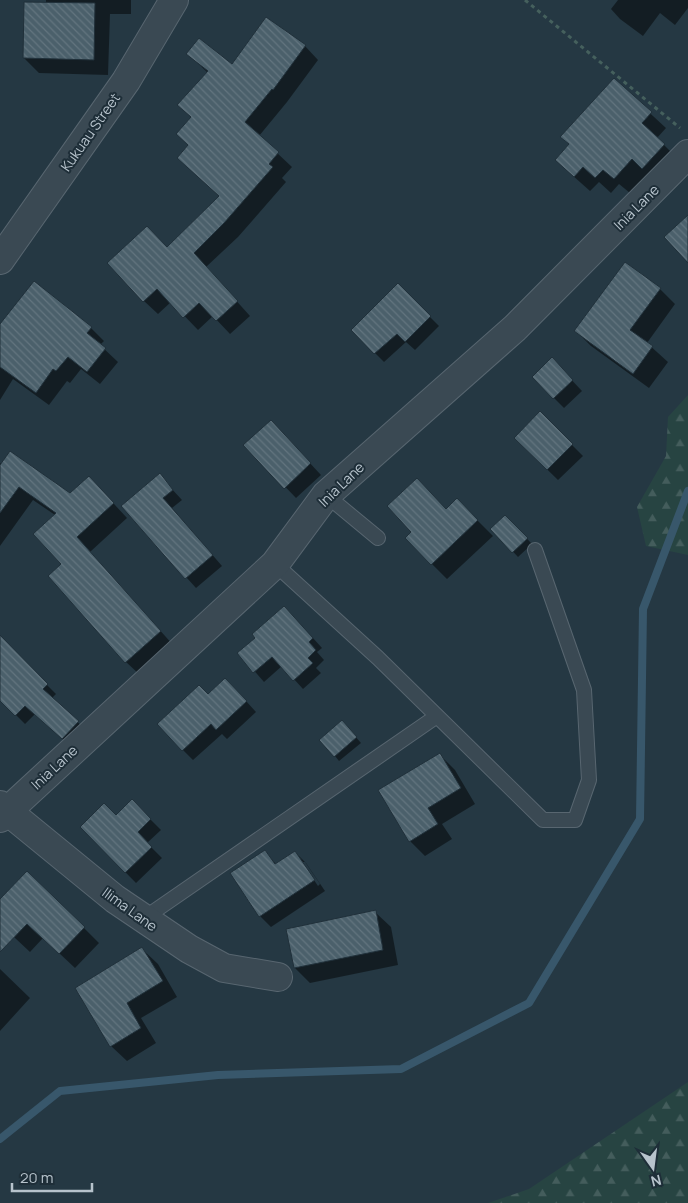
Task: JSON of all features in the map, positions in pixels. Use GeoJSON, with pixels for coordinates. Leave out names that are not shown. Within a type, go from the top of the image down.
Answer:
{"type":"FeatureCollection","features":[{"type":"Feature","properties":{"kind":"street","name":"Kukuau Street"},"geometry":{"type":"LineString","coordinates":[[0,260],[126,81],[174,0]]}},
{"type":"Feature","properties":{"kind":"street","name":"Inia Lane"},"geometry":{"type":"LineString","coordinates":[[2,811],[276,564],[326,495],[515,328],[688,154]]}},
{"type":"Feature","properties":{"kind":"street","name":"Ilima Lane"},"geometry":{"type":"LineString","coordinates":[[2,811],[115,899],[189,949],[224,968],[278,977]]}},
{"type":"Feature","properties":{"kind":"lane"},"geometry":{"type":"LineString","coordinates":[[326,495],[378,538]]}},
{"type":"Feature","properties":{"kind":"lane"},"geometry":{"type":"LineString","coordinates":[[276,564],[378,658],[543,820],[575,820],[589,780],[584,690],[535,550]]}},
{"type":"Feature","properties":{"kind":"lane"},"geometry":{"type":"LineString","coordinates":[[143,919],[437,716]]}},
{"type":"Feature","properties":{"kind":"path"},"geometry":{"type":"LineString","coordinates":[[525,0],[681,129]]}},
{"type":"Feature","properties":{"kind":"green space"},"geometry":{"type":"Polygon","coordinates":[[[688,395],[688,555],[646,546],[637,507],[666,456],[668,417],[688,395]]]}},
{"type":"Feature","properties":{"kind":"green space"},"geometry":{"type":"Polygon","coordinates":[[[688,1082],[688,1203],[488,1203],[529,1189],[688,1082]]]}},
{"type":"Feature","properties":{"kind":"building"},"geometry":{"type":"Polygon","coordinates":[[[24,2],[95,3],[94,60],[23,58],[24,2]]]}},
{"type":"Feature","properties":{"kind":"building"},"geometry":{"type":"Polygon","coordinates":[[[266,17],[306,45],[273,90],[245,122],[279,152],[269,164],[273,167],[224,223],[194,253],[238,301],[216,321],[199,303],[183,318],[157,289],[143,302],[107,263],[147,226],[167,247],[219,196],[177,158],[188,145],[176,134],[191,117],[177,105],[208,71],[186,54],[199,38],[232,64],[266,17]]]}},
{"type":"Feature","properties":{"kind":"building"},"geometry":{"type":"Polygon","coordinates":[[[614,78],[652,112],[642,123],[665,144],[642,169],[632,159],[614,179],[603,170],[595,178],[583,167],[574,177],[555,160],[569,144],[560,137],[614,78]]]}},
{"type":"Feature","properties":{"kind":"building"},"geometry":{"type":"Polygon","coordinates":[[[688,215],[688,263],[664,237],[688,215]]]}},
{"type":"Feature","properties":{"kind":"building"},"geometry":{"type":"Polygon","coordinates":[[[625,262],[661,288],[630,330],[653,346],[633,374],[574,331],[625,262]]]}},
{"type":"Feature","properties":{"kind":"building"},"geometry":{"type":"Polygon","coordinates":[[[34,281],[92,327],[87,333],[106,348],[87,372],[68,357],[56,371],[53,369],[36,393],[0,367],[0,324],[34,281]]]}},
{"type":"Feature","properties":{"kind":"building"},"geometry":{"type":"Polygon","coordinates":[[[398,283],[431,316],[405,342],[397,334],[374,354],[351,330],[398,283]]]}},
{"type":"Feature","properties":{"kind":"building"},"geometry":{"type":"Polygon","coordinates":[[[552,357],[573,380],[553,399],[532,377],[552,357]]]}},
{"type":"Feature","properties":{"kind":"building"},"geometry":{"type":"Polygon","coordinates":[[[540,411],[573,444],[547,470],[514,438],[540,411]]]}},
{"type":"Feature","properties":{"kind":"building"},"geometry":{"type":"Polygon","coordinates":[[[271,420],[311,463],[284,489],[243,445],[271,420]]]}},
{"type":"Feature","properties":{"kind":"building"},"geometry":{"type":"Polygon","coordinates":[[[10,451],[70,493],[89,476],[114,503],[77,537],[161,631],[125,663],[48,576],[61,564],[33,534],[56,513],[19,487],[0,513],[0,465],[10,451]]]}},
{"type":"Feature","properties":{"kind":"building"},"geometry":{"type":"Polygon","coordinates":[[[160,473],[173,490],[163,498],[213,555],[185,579],[121,506],[160,473]]]}},
{"type":"Feature","properties":{"kind":"building"},"geometry":{"type":"Polygon","coordinates":[[[417,478],[446,509],[457,498],[478,520],[431,565],[405,538],[411,532],[387,506],[417,478]]]}},
{"type":"Feature","properties":{"kind":"building"},"geometry":{"type":"Polygon","coordinates":[[[505,515],[528,538],[512,553],[490,529],[505,515]]]}},
{"type":"Feature","properties":{"kind":"building"},"geometry":{"type":"Polygon","coordinates":[[[284,606],[313,638],[309,642],[316,650],[308,658],[313,663],[293,681],[272,657],[253,673],[237,653],[255,638],[252,634],[284,606]]]}},
{"type":"Feature","properties":{"kind":"building"},"geometry":{"type":"Polygon","coordinates":[[[0,635],[48,684],[43,689],[79,721],[62,739],[25,706],[15,716],[0,701],[0,635]]]}},
{"type":"Feature","properties":{"kind":"building"},"geometry":{"type":"Polygon","coordinates":[[[225,678],[247,701],[216,730],[211,724],[182,751],[157,724],[199,685],[208,694],[225,678]]]}},
{"type":"Feature","properties":{"kind":"building"},"geometry":{"type":"Polygon","coordinates":[[[342,720],[357,737],[334,757],[319,740],[342,720]]]}},
{"type":"Feature","properties":{"kind":"building"},"geometry":{"type":"Polygon","coordinates":[[[440,753],[461,788],[428,808],[438,824],[409,842],[378,790],[440,753]]]}},
{"type":"Feature","properties":{"kind":"building"},"geometry":{"type":"Polygon","coordinates":[[[132,799],[151,819],[138,832],[152,847],[125,873],[80,827],[104,803],[116,815],[132,799]]]}},
{"type":"Feature","properties":{"kind":"building"},"geometry":{"type":"Polygon","coordinates":[[[265,850],[275,864],[295,851],[315,880],[259,917],[230,873],[265,850]]]}},
{"type":"Feature","properties":{"kind":"building"},"geometry":{"type":"Polygon","coordinates":[[[27,871],[85,927],[59,954],[27,924],[0,952],[0,899],[27,871]]]}},
{"type":"Feature","properties":{"kind":"building"},"geometry":{"type":"Polygon","coordinates":[[[376,910],[383,950],[294,968],[286,929],[376,910]]]}},
{"type":"Feature","properties":{"kind":"building"},"geometry":{"type":"Polygon","coordinates":[[[142,947],[163,981],[127,1003],[141,1028],[110,1047],[75,988],[142,947]]]}},
{"type":"Feature","properties":{"kind":"waterway"},"geometry":{"type":"LineString","coordinates":[[0,1139],[60,1091],[218,1075],[401,1069],[529,1003],[640,819],[643,609],[688,491]]}}]}
